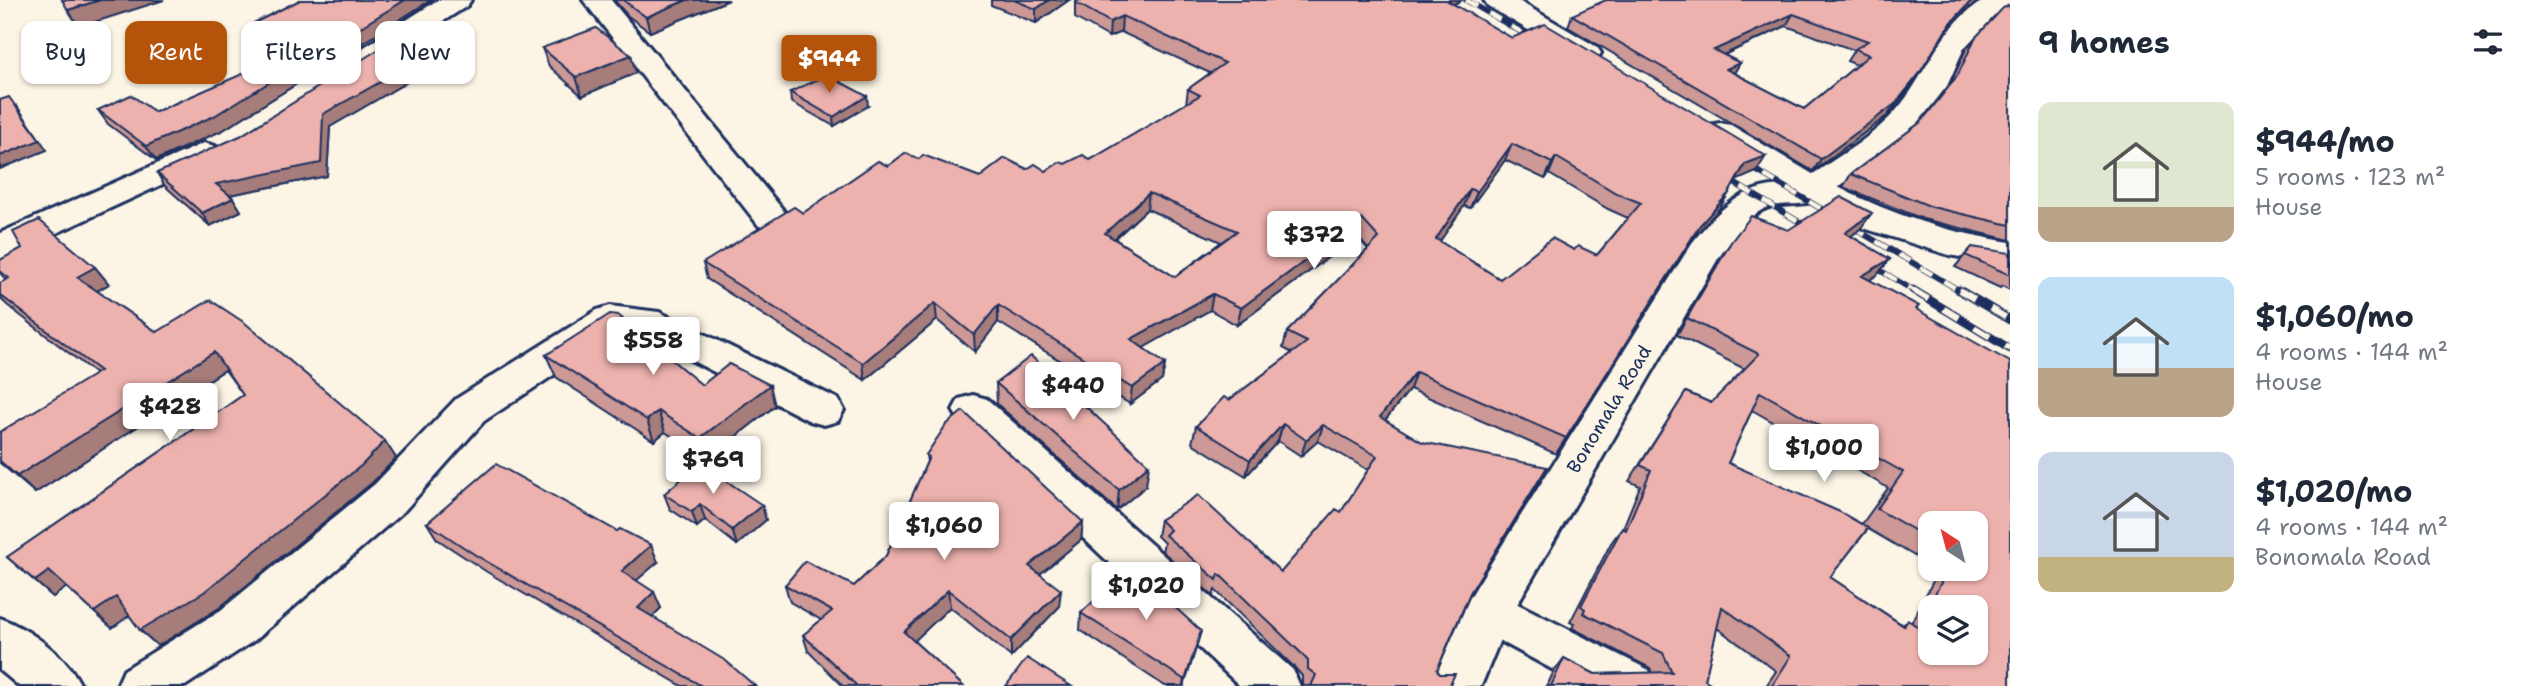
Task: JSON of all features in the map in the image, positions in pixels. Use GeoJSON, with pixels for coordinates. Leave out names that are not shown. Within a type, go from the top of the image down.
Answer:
{"type":"FeatureCollection","features":[{"type":"Feature","properties":{"kind":"street"},"geometry":{"type":"LineString","coordinates":[[314,91],[457,0]]}},
{"type":"Feature","properties":{"kind":"street"},"geometry":{"type":"LineString","coordinates":[[597,0],[771,218]]}},
{"type":"Feature","properties":{"kind":"street"},"geometry":{"type":"LineString","coordinates":[[1497,0],[1612,67]]}},
{"type":"Feature","properties":{"kind":"street"},"geometry":{"type":"LineString","coordinates":[[1814,189],[1899,126],[1932,86],[1951,45],[1983,12],[2006,0]]}},
{"type":"Feature","properties":{"kind":"street"},"geometry":{"type":"LineString","coordinates":[[1692,114],[1814,189],[1875,220],[1949,243],[2010,254]]}},
{"type":"Feature","properties":{"kind":"street"},"geometry":{"type":"LineString","coordinates":[[0,247],[236,139]]}},
{"type":"Feature","properties":{"kind":"street","name":"Bonomala Road"},"geometry":{"type":"LineString","coordinates":[[1456,686],[1488,610],[1704,251],[1730,220],[1760,198],[1800,196],[1814,189]]}},
{"type":"Feature","properties":{"kind":"street"},"geometry":{"type":"LineString","coordinates":[[142,686],[238,625],[268,600],[390,497],[470,410],[610,319],[646,321],[824,410]]}},
{"type":"Feature","properties":{"kind":"street"},"geometry":{"type":"LineString","coordinates":[[973,410],[1275,686]]}},
{"type":"Feature","properties":{"kind":"street"},"geometry":{"type":"LineString","coordinates":[[1488,610],[1631,686]]}},
{"type":"Feature","properties":{"kind":"street"},"geometry":{"type":"LineString","coordinates":[[0,640],[56,686]]}},
{"type":"Feature","properties":{"kind":"building"},"geometry":{"type":"Polygon","coordinates":[[[62,0],[100,0],[68,10],[62,0]]]}},
{"type":"Feature","properties":{"kind":"building"},"geometry":{"type":"Polygon","coordinates":[[[300,0],[405,0],[361,27],[361,21],[258,21],[300,0]]]}},
{"type":"Feature","properties":{"kind":"building"},"geometry":{"type":"Polygon","coordinates":[[[623,0],[687,0],[646,17],[623,0]]]}},
{"type":"Feature","properties":{"kind":"building"},"geometry":{"type":"Polygon","coordinates":[[[1014,0],[1049,0],[1036,9],[1014,0]]]}},
{"type":"Feature","properties":{"kind":"building"},"geometry":{"type":"Polygon","coordinates":[[[1446,0],[1512,38],[1545,24],[1766,156],[1745,164],[1729,193],[1700,225],[1566,438],[1416,372],[1380,417],[1422,442],[1547,467],[1470,593],[1437,670],[1440,674],[1455,674],[1449,686],[1311,686],[1316,675],[1308,669],[1308,661],[1301,653],[1219,574],[1217,580],[1165,535],[1170,530],[1160,520],[1198,495],[1281,572],[1336,509],[1341,512],[1377,456],[1323,425],[1306,440],[1283,424],[1250,460],[1196,426],[1224,397],[1229,400],[1307,342],[1287,332],[1379,238],[1362,219],[1241,308],[1213,294],[1131,339],[1165,364],[1132,388],[998,305],[974,335],[935,303],[863,363],[703,263],[794,207],[803,213],[878,161],[888,166],[905,153],[919,159],[923,155],[980,177],[1005,158],[1027,169],[1035,164],[1046,171],[1060,162],[1065,164],[1083,155],[1090,160],[1200,95],[1188,89],[1225,63],[1122,16],[1110,22],[1075,2],[1446,0]],[[1512,144],[1477,192],[1470,189],[1436,239],[1500,279],[1552,238],[1574,250],[1578,246],[1597,255],[1641,203],[1616,193],[1556,157],[1552,163],[1512,144]],[[1149,193],[1105,233],[1175,277],[1237,231],[1149,193]]]}},
{"type":"Feature","properties":{"kind":"building"},"geometry":{"type":"Polygon","coordinates":[[[1606,0],[1972,0],[1949,25],[1919,74],[1895,104],[1821,159],[1572,15],[1606,0]],[[1793,14],[1714,50],[1740,63],[1726,69],[1804,109],[1869,55],[1855,49],[1868,41],[1793,14]]]}},
{"type":"Feature","properties":{"kind":"building"},"geometry":{"type":"Polygon","coordinates":[[[2010,5],[2010,225],[1932,207],[1851,174],[1921,122],[1958,75],[1975,38],[2003,8],[2010,5]]]}},
{"type":"Feature","properties":{"kind":"building"},"geometry":{"type":"Polygon","coordinates":[[[596,28],[631,55],[576,77],[542,48],[596,28]]]}},
{"type":"Feature","properties":{"kind":"building"},"geometry":{"type":"Polygon","coordinates":[[[375,52],[377,84],[323,114],[321,163],[216,184],[233,198],[202,213],[157,173],[240,136],[323,84],[361,84],[361,60],[375,52]]]}},
{"type":"Feature","properties":{"kind":"building"},"geometry":{"type":"Polygon","coordinates":[[[241,75],[241,84],[267,84],[214,116],[146,146],[98,110],[131,95],[155,112],[219,84],[227,84],[227,81],[241,75]]]}},
{"type":"Feature","properties":{"kind":"building"},"geometry":{"type":"Polygon","coordinates":[[[827,75],[867,96],[833,117],[790,92],[827,75]]]}},
{"type":"Feature","properties":{"kind":"building"},"geometry":{"type":"Polygon","coordinates":[[[9,97],[40,140],[0,156],[0,100],[9,97]]]}},
{"type":"Feature","properties":{"kind":"building"},"geometry":{"type":"Polygon","coordinates":[[[1841,197],[1872,213],[1845,233],[1890,259],[1862,276],[1919,306],[1916,309],[2010,362],[2010,686],[1772,686],[1791,656],[1722,607],[1705,680],[1715,686],[1551,686],[1564,658],[1595,674],[1672,672],[1663,653],[1583,613],[1585,609],[1581,606],[1622,528],[1626,530],[1651,470],[1640,465],[1686,392],[1711,403],[1759,354],[1687,318],[1731,242],[1751,216],[1788,230],[1841,197]]]}},
{"type":"Feature","properties":{"kind":"building"},"geometry":{"type":"Polygon","coordinates":[[[39,220],[95,267],[77,277],[157,332],[210,300],[245,323],[385,441],[362,465],[204,592],[140,630],[116,597],[94,612],[49,571],[35,581],[7,557],[243,395],[214,352],[17,476],[0,461],[0,432],[100,371],[0,295],[0,283],[9,278],[0,271],[0,260],[22,248],[13,232],[39,220]]]}},
{"type":"Feature","properties":{"kind":"building"},"geometry":{"type":"Polygon","coordinates":[[[1972,247],[2010,253],[2010,275],[1965,255],[1972,247]]]}},
{"type":"Feature","properties":{"kind":"building"},"geometry":{"type":"Polygon","coordinates":[[[610,314],[618,315],[702,385],[729,364],[770,385],[700,438],[658,411],[647,420],[546,355],[610,314]]]}},
{"type":"Feature","properties":{"kind":"building"},"geometry":{"type":"Polygon","coordinates":[[[1031,356],[1149,465],[1119,490],[996,383],[1031,356]]]}},
{"type":"Feature","properties":{"kind":"building"},"geometry":{"type":"Polygon","coordinates":[[[963,411],[1083,522],[1029,566],[1061,590],[1011,640],[948,590],[904,632],[963,686],[857,686],[803,635],[832,611],[785,585],[805,561],[854,586],[886,556],[929,457],[926,455],[946,425],[963,411]]]}},
{"type":"Feature","properties":{"kind":"building"},"geometry":{"type":"Polygon","coordinates":[[[700,463],[762,505],[732,530],[700,504],[692,512],[664,494],[700,463]]]}},
{"type":"Feature","properties":{"kind":"building"},"geometry":{"type":"Polygon","coordinates":[[[496,464],[617,531],[620,529],[651,545],[622,571],[654,592],[638,608],[726,661],[755,686],[702,686],[477,556],[427,523],[496,464]]]}},
{"type":"Feature","properties":{"kind":"building"},"geometry":{"type":"Polygon","coordinates":[[[1130,566],[1201,631],[1185,680],[1081,613],[1130,566]]]}},
{"type":"Feature","properties":{"kind":"building"},"geometry":{"type":"Polygon","coordinates":[[[1027,658],[1071,686],[1006,686],[1027,658]]]}},
{"type":"Feature","properties":{"kind":"railway"},"geometry":{"type":"LineString","coordinates":[[1466,0],[1540,43]]}},
{"type":"Feature","properties":{"kind":"railway"},"geometry":{"type":"LineString","coordinates":[[1742,162],[1962,292]]}},
{"type":"Feature","properties":{"kind":"railway"},"geometry":{"type":"LineString","coordinates":[[1719,174],[1818,233]]}},
{"type":"Feature","properties":{"kind":"railway"},"geometry":{"type":"LineString","coordinates":[[1863,260],[1916,292]]}},
{"type":"Feature","properties":{"kind":"railway"},"geometry":{"type":"LineString","coordinates":[[1913,290],[2010,349]]}},
{"type":"Feature","properties":{"kind":"railway"},"geometry":{"type":"LineString","coordinates":[[1959,290],[2010,320]]}}]}
